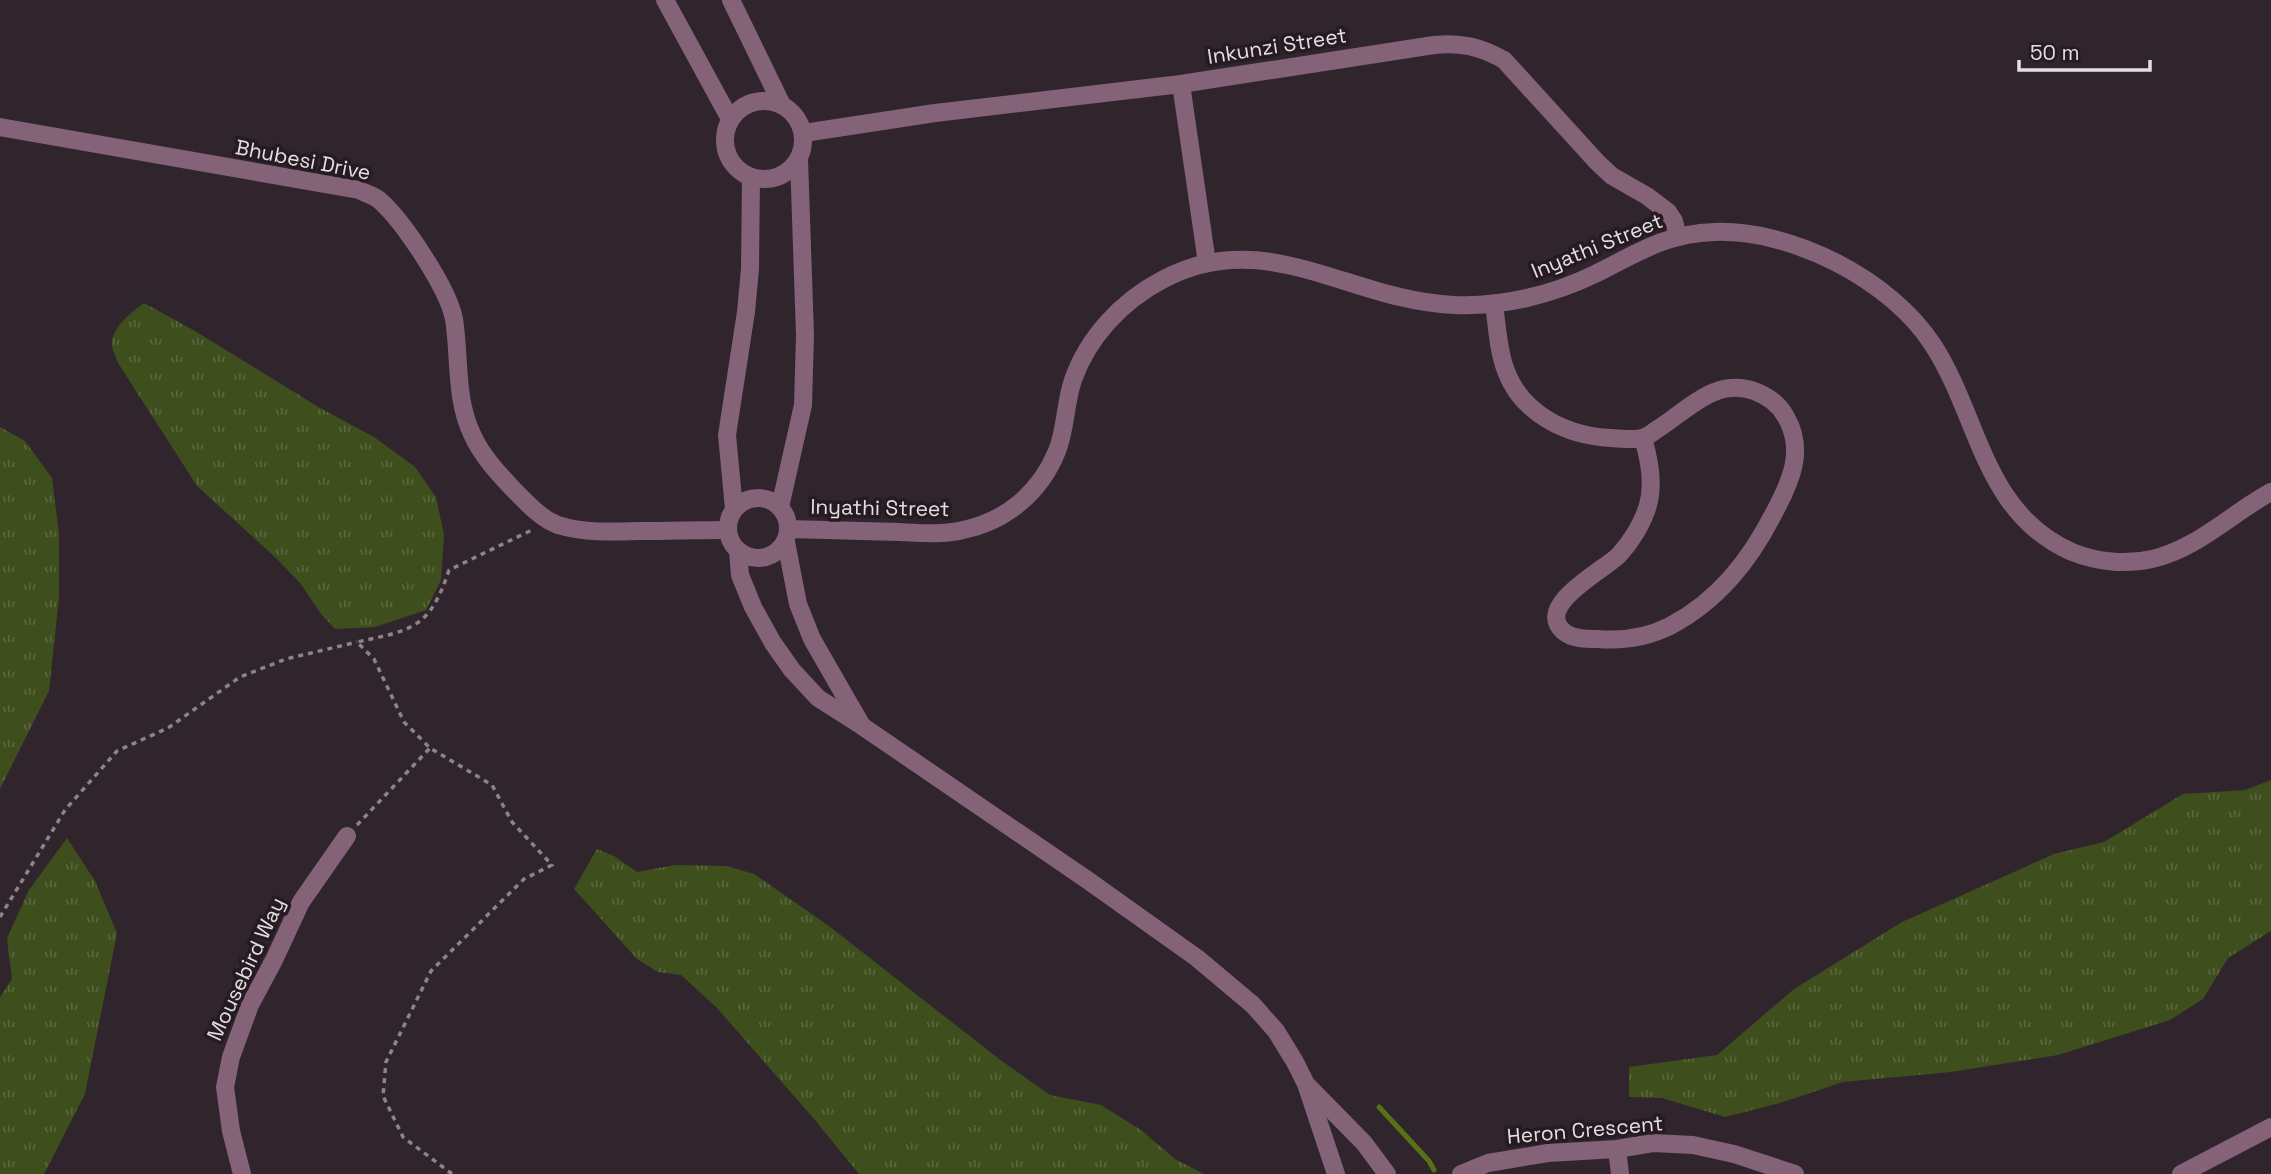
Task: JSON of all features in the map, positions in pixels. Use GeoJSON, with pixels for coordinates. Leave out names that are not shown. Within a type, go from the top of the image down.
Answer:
{"type":"FeatureCollection","features":[{"type":"Feature","properties":{"kind":"street"},"geometry":{"type":"LineString","coordinates":[[665,0],[730,119]]}},
{"type":"Feature","properties":{"kind":"street"},"geometry":{"type":"LineString","coordinates":[[731,0],[781,103],[800,121],[804,133],[799,159],[805,335],[803,405],[780,507]]}},
{"type":"Feature","properties":{"kind":"street","name":"Inkunzi Street"},"geometry":{"type":"LineString","coordinates":[[804,133],[935,113],[1181,84],[1434,45],[1467,45],[1485,49],[1514,69],[1612,176],[1647,196],[1668,212],[1674,221],[1678,237]]}},
{"type":"Feature","properties":{"kind":"street"},"geometry":{"type":"LineString","coordinates":[[1181,84],[1207,263]]}},
{"type":"Feature","properties":{"kind":"street"},"geometry":{"type":"LineString","coordinates":[[781,103],[758,100],[738,110],[730,119],[726,130],[727,153],[740,172],[762,179],[783,174],[799,159]]}},
{"type":"Feature","properties":{"kind":"street","name":"Bhubesi Drive"},"geometry":{"type":"LineString","coordinates":[[0,127],[359,190],[375,197],[389,209],[413,240],[453,315],[462,403],[471,433],[500,475],[529,505],[547,520],[559,525],[607,532],[728,530]]}},
{"type":"Feature","properties":{"kind":"street"},"geometry":{"type":"LineString","coordinates":[[734,509],[727,435],[750,270],[751,177]]}},
{"type":"Feature","properties":{"kind":"street","name":"Inyathi Street"},"geometry":{"type":"LineString","coordinates":[[788,536],[958,532],[1003,516],[1022,503],[1043,476],[1058,449],[1072,381],[1095,336],[1136,296],[1163,279],[1207,263],[1251,259],[1286,264],[1390,296],[1423,303],[1456,306],[1494,304],[1550,293],[1593,275],[1654,243],[1716,232],[1786,242],[1856,272],[1887,295],[1932,344],[1949,375],[2001,492],[2041,536],[2065,549],[2091,560],[2129,562],[2154,559],[2189,546],[2271,492]]}},
{"type":"Feature","properties":{"kind":"street"},"geometry":{"type":"LineString","coordinates":[[1494,304],[1505,369],[1519,393],[1541,416],[1562,428],[1587,436],[1643,438],[1697,399],[1716,390],[1732,388],[1749,389],[1776,403],[1787,418],[1794,437],[1793,474],[1759,542],[1718,591],[1690,614],[1647,635],[1606,640],[1574,637],[1564,633],[1559,627],[1557,617],[1564,599],[1618,556],[1633,537],[1648,504],[1649,461],[1643,438]]}},
{"type":"Feature","properties":{"kind":"street"},"geometry":{"type":"LineString","coordinates":[[788,536],[780,550],[764,558],[745,556],[729,538],[730,516],[741,503],[757,497],[765,498],[780,507],[787,517],[797,604],[811,639],[862,726]]}},
{"type":"Feature","properties":{"kind":"street"},"geometry":{"type":"LineString","coordinates":[[738,551],[740,575],[753,607],[792,670],[818,698],[1086,879],[1196,958],[1253,1005],[1276,1031],[1306,1084],[1336,1174]]}},
{"type":"Feature","properties":{"kind":"street","name":"Mousebird Way"},"geometry":{"type":"LineString","coordinates":[[242,1174],[231,1131],[225,1087],[231,1057],[250,1005],[296,911],[348,836]]}},
{"type":"Feature","properties":{"kind":"street"},"geometry":{"type":"LineString","coordinates":[[1306,1084],[1347,1124],[1387,1174]]}},
{"type":"Feature","properties":{"kind":"street"},"geometry":{"type":"LineString","coordinates":[[2181,1174],[2271,1126]]}},
{"type":"Feature","properties":{"kind":"street","name":"Heron Crescent"},"geometry":{"type":"LineString","coordinates":[[1461,1174],[1489,1163],[1548,1153],[1617,1149],[1654,1143],[1693,1146],[1734,1154],[1795,1174]]}},
{"type":"Feature","properties":{"kind":"street"},"geometry":{"type":"LineString","coordinates":[[1617,1149],[1620,1174]]}},
{"type":"Feature","properties":{"kind":"path"},"geometry":{"type":"LineString","coordinates":[[0,917],[65,810],[117,751],[168,728],[240,677],[286,660],[402,632],[429,615],[449,569],[540,526],[547,520]]}},
{"type":"Feature","properties":{"kind":"path"},"geometry":{"type":"LineString","coordinates":[[357,642],[374,659],[404,722],[430,748],[492,785],[512,822],[552,865],[524,879],[431,971],[386,1062],[383,1096],[402,1137],[452,1174]]}},
{"type":"Feature","properties":{"kind":"path"},"geometry":{"type":"LineString","coordinates":[[348,836],[430,748]]}},
{"type":"Feature","properties":{"kind":"green space"},"geometry":{"type":"Polygon","coordinates":[[[144,303],[320,408],[374,437],[415,467],[436,497],[444,535],[441,580],[426,610],[375,627],[335,629],[300,583],[276,558],[197,486],[118,363],[113,350],[112,342],[116,330],[144,303]]]}},
{"type":"Feature","properties":{"kind":"green space"},"geometry":{"type":"Polygon","coordinates":[[[0,427],[25,441],[52,478],[59,534],[59,598],[49,691],[0,789],[0,427]]]}},
{"type":"Feature","properties":{"kind":"green space"},"geometry":{"type":"Polygon","coordinates":[[[2271,780],[2271,931],[2228,958],[2203,999],[2170,1020],[2058,1055],[1951,1072],[1843,1082],[1780,1103],[1725,1117],[1662,1098],[1629,1097],[1629,1067],[1717,1055],[1794,989],[1902,922],[2054,854],[2104,842],[2183,794],[2245,790],[2271,780]]]}},
{"type":"Feature","properties":{"kind":"green space"},"geometry":{"type":"Polygon","coordinates":[[[67,838],[95,881],[117,933],[85,1094],[44,1174],[0,1174],[0,997],[12,979],[7,938],[29,890],[67,838]]]}},
{"type":"Feature","properties":{"kind":"green space"},"geometry":{"type":"Polygon","coordinates":[[[597,849],[614,856],[637,872],[675,865],[727,866],[754,874],[829,926],[999,1059],[1050,1095],[1101,1105],[1141,1130],[1175,1159],[1204,1174],[859,1174],[717,1008],[681,975],[658,972],[637,959],[574,889],[597,849]]]}},
{"type":"Feature","properties":{"kind":"waterway"},"geometry":{"type":"LineString","coordinates":[[1379,1107],[1429,1161],[1434,1170]]}}]}
